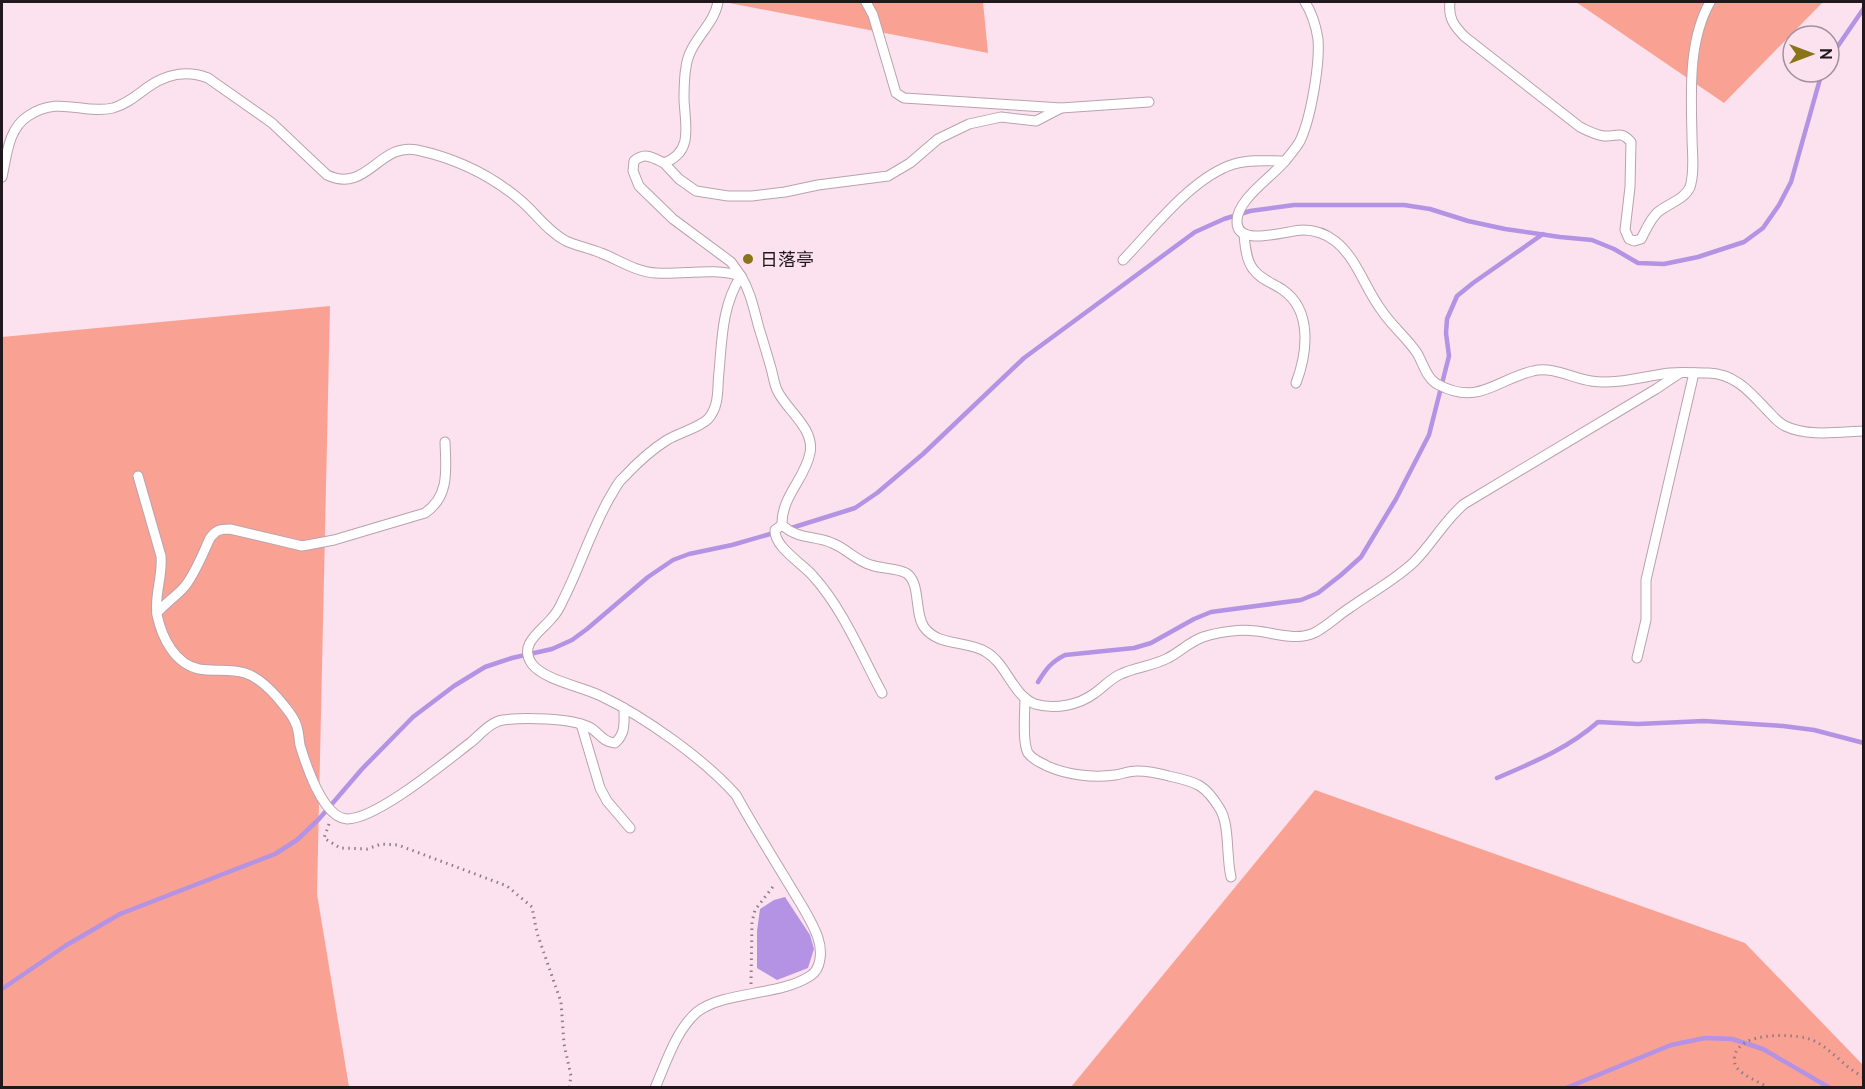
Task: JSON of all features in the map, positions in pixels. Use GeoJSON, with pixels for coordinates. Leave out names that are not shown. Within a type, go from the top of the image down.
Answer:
{"type":"FeatureCollection","features":[{"type":"Feature","properties":{"kind":"lane"},"geometry":{"type":"LineString","coordinates":[[664,163],[679,154],[686,140],[684,80],[686,63],[693,46],[714,16],[718,2]]}},
{"type":"Feature","properties":{"kind":"lane"},"geometry":{"type":"LineString","coordinates":[[866,2],[873,15],[896,93],[904,98],[1061,108],[1149,102]]}},
{"type":"Feature","properties":{"kind":"lane"},"geometry":{"type":"LineString","coordinates":[[1296,383],[1305,346],[1303,319],[1297,303],[1284,291],[1263,279],[1252,268],[1246,252],[1244,234],[1236,220],[1239,208],[1285,161],[1299,143],[1305,126],[1317,65],[1318,40],[1313,19],[1305,2]]}},
{"type":"Feature","properties":{"kind":"lane"},"geometry":{"type":"LineString","coordinates":[[1450,2],[1450,17],[1454,26],[1465,37],[1571,120],[1593,134],[1605,136],[1619,134],[1626,136],[1631,142],[1630,187],[1625,231],[1629,239],[1634,241],[1641,239],[1658,213],[1681,198],[1691,184],[1694,54],[1697,33],[1710,2]]}},
{"type":"Feature","properties":{"kind":"lane"},"geometry":{"type":"LineString","coordinates":[[2,177],[10,139],[16,126],[42,108],[57,105],[98,110],[114,107],[129,102],[151,85],[168,76],[184,73],[197,74],[208,78],[264,117],[327,175],[337,180],[357,177],[394,151],[414,149],[458,162],[483,174],[520,200],[558,236],[640,271],[657,273],[713,271],[741,276]]}},
{"type":"Feature","properties":{"kind":"lane"},"geometry":{"type":"LineString","coordinates":[[882,693],[823,586],[777,541],[775,530],[782,525],[784,505],[807,462],[811,445],[797,417],[784,403],[777,389],[749,290],[731,262],[673,219],[639,186],[633,171],[634,161],[640,156],[650,155],[664,163],[696,191],[728,196],[785,192],[818,185],[888,176],[910,163],[938,139],[969,124],[1001,117],[1036,121],[1061,108]]}},
{"type":"Feature","properties":{"kind":"lane"},"geometry":{"type":"LineString","coordinates":[[1123,260],[1188,192],[1216,172],[1236,163],[1285,161]]}},
{"type":"Feature","properties":{"kind":"lane"},"geometry":{"type":"LineString","coordinates":[[1244,234],[1257,236],[1302,230],[1316,231],[1336,241],[1352,260],[1382,311],[1413,347],[1433,381],[1439,386],[1456,391],[1481,392],[1530,371],[1541,369],[1590,381],[1609,382],[1680,373],[1713,374],[1729,377],[1740,383],[1776,420],[1785,426],[1818,432],[1863,431]]}},
{"type":"Feature","properties":{"kind":"lane"},"geometry":{"type":"LineString","coordinates":[[655,1088],[686,1024],[699,1011],[717,1002],[750,995],[811,976],[817,969],[820,950],[818,939],[736,795],[725,782],[638,716],[600,696],[546,675],[535,668],[530,661],[528,649],[530,642],[562,603],[603,510],[620,480],[667,440],[706,421],[715,410],[727,304],[741,276]]}},
{"type":"Feature","properties":{"kind":"lane"},"geometry":{"type":"LineString","coordinates":[[782,525],[790,532],[800,536],[831,542],[871,565],[906,573],[913,580],[919,616],[925,628],[934,636],[985,650],[997,660],[1025,698],[1035,704],[1066,705],[1093,695],[1120,674],[1170,657],[1186,645],[1203,637],[1254,631],[1301,637],[1312,634],[1401,573],[1414,561],[1452,514],[1464,504],[1656,390],[1680,373]]}},
{"type":"Feature","properties":{"kind":"lane"},"geometry":{"type":"LineString","coordinates":[[1637,658],[1646,620],[1646,580],[1694,373]]}},
{"type":"Feature","properties":{"kind":"lane"},"geometry":{"type":"LineString","coordinates":[[157,613],[186,584],[210,538],[215,531],[220,529],[230,529],[302,546],[334,540],[425,513],[440,499],[444,485],[445,442]]}},
{"type":"Feature","properties":{"kind":"lane"},"geometry":{"type":"LineString","coordinates":[[138,476],[161,556],[162,569],[156,603],[166,640],[176,656],[188,665],[199,669],[233,670],[247,673],[263,684],[282,703],[293,717],[300,745],[315,782],[333,814],[347,819],[362,816],[380,808],[500,720],[564,720],[592,728],[607,743],[615,743],[622,737],[625,726],[624,708]]}},
{"type":"Feature","properties":{"kind":"lane"},"geometry":{"type":"LineString","coordinates":[[1025,698],[1026,746],[1034,759],[1051,768],[1071,774],[1092,776],[1146,771],[1190,780],[1198,784],[1213,798],[1222,812],[1231,877]]}},
{"type":"Feature","properties":{"kind":"lane"},"geometry":{"type":"LineString","coordinates":[[581,724],[600,789],[630,828]]}},
{"type":"Feature","properties":{"kind":"path"},"geometry":{"type":"LineString","coordinates":[[333,814],[324,838],[340,848],[367,849],[381,844],[398,845],[507,886],[531,907],[537,933],[561,1002],[564,1044],[571,1076],[569,1088]]}},
{"type":"Feature","properties":{"kind":"path"},"geometry":{"type":"LineString","coordinates":[[750,995],[752,922],[755,910],[783,875]]}},
{"type":"Feature","properties":{"kind":"path"},"geometry":{"type":"LineString","coordinates":[[1768,1088],[1737,1067],[1734,1060],[1739,1047],[1750,1039],[1808,1038],[1822,1045],[1850,1070],[1863,1077]]}},
{"type":"Feature","properties":{"kind":"shaded area"},"geometry":{"type":"Polygon","coordinates":[[[724,2],[983,2],[988,53],[724,2]]]}},
{"type":"Feature","properties":{"kind":"shaded area"},"geometry":{"type":"Polygon","coordinates":[[[1576,2],[1823,2],[1801,24],[1781,24],[1781,45],[1724,103],[1576,2]]]}},
{"type":"Feature","properties":{"kind":"shaded area"},"geometry":{"type":"Polygon","coordinates":[[[330,306],[317,894],[349,1087],[2,1088],[2,337],[330,306]]]}},
{"type":"Feature","properties":{"kind":"shaded area"},"geometry":{"type":"Polygon","coordinates":[[[1315,790],[1745,943],[1863,1065],[1863,1087],[1071,1087],[1315,790]]]}},
{"type":"Feature","properties":{"kind":"shaded area"},"geometry":{"type":"Polygon","coordinates":[[[785,897],[810,935],[814,949],[808,968],[777,980],[757,968],[757,931],[760,909],[774,900],[785,897]]]}},
{"type":"Feature","properties":{"kind":"waterway"},"geometry":{"type":"LineString","coordinates":[[1841,42],[1864,8]]}},
{"type":"Feature","properties":{"kind":"waterway"},"geometry":{"type":"LineString","coordinates":[[788,529],[855,508],[877,493],[923,454],[1024,358],[1195,232],[1224,219],[1250,211],[1294,205],[1404,205],[1430,209],[1468,221],[1505,229],[1592,240],[1638,263],[1664,264],[1698,257],[1744,242],[1763,228],[1791,182],[1819,84]]}},
{"type":"Feature","properties":{"kind":"waterway"},"geometry":{"type":"LineString","coordinates":[[1038,682],[1049,666],[1065,655],[1134,648],[1151,643],[1211,612],[1301,600],[1318,593],[1341,575],[1361,557],[1396,499],[1429,435],[1449,356],[1447,319],[1457,296],[1543,234]]}},
{"type":"Feature","properties":{"kind":"waterway"},"geometry":{"type":"LineString","coordinates":[[2,989],[65,946],[120,914],[275,854],[297,840],[413,717],[454,686],[485,667],[552,649],[572,640],[648,577],[673,560],[777,532]]}},
{"type":"Feature","properties":{"kind":"waterway"},"geometry":{"type":"LineString","coordinates":[[1497,778],[1562,747],[1598,722],[1638,724],[1704,721],[1783,726],[1814,730],[1864,743]]}},
{"type":"Feature","properties":{"kind":"waterway"},"geometry":{"type":"LineString","coordinates":[[1566,1088],[1671,1045],[1705,1038],[1732,1039],[1763,1049],[1830,1088]]}},
{"type":"Feature","properties":{"kind":"place","name":"日落亭"},"geometry":{"type":"Point","coordinates":[748,259]}}]}
